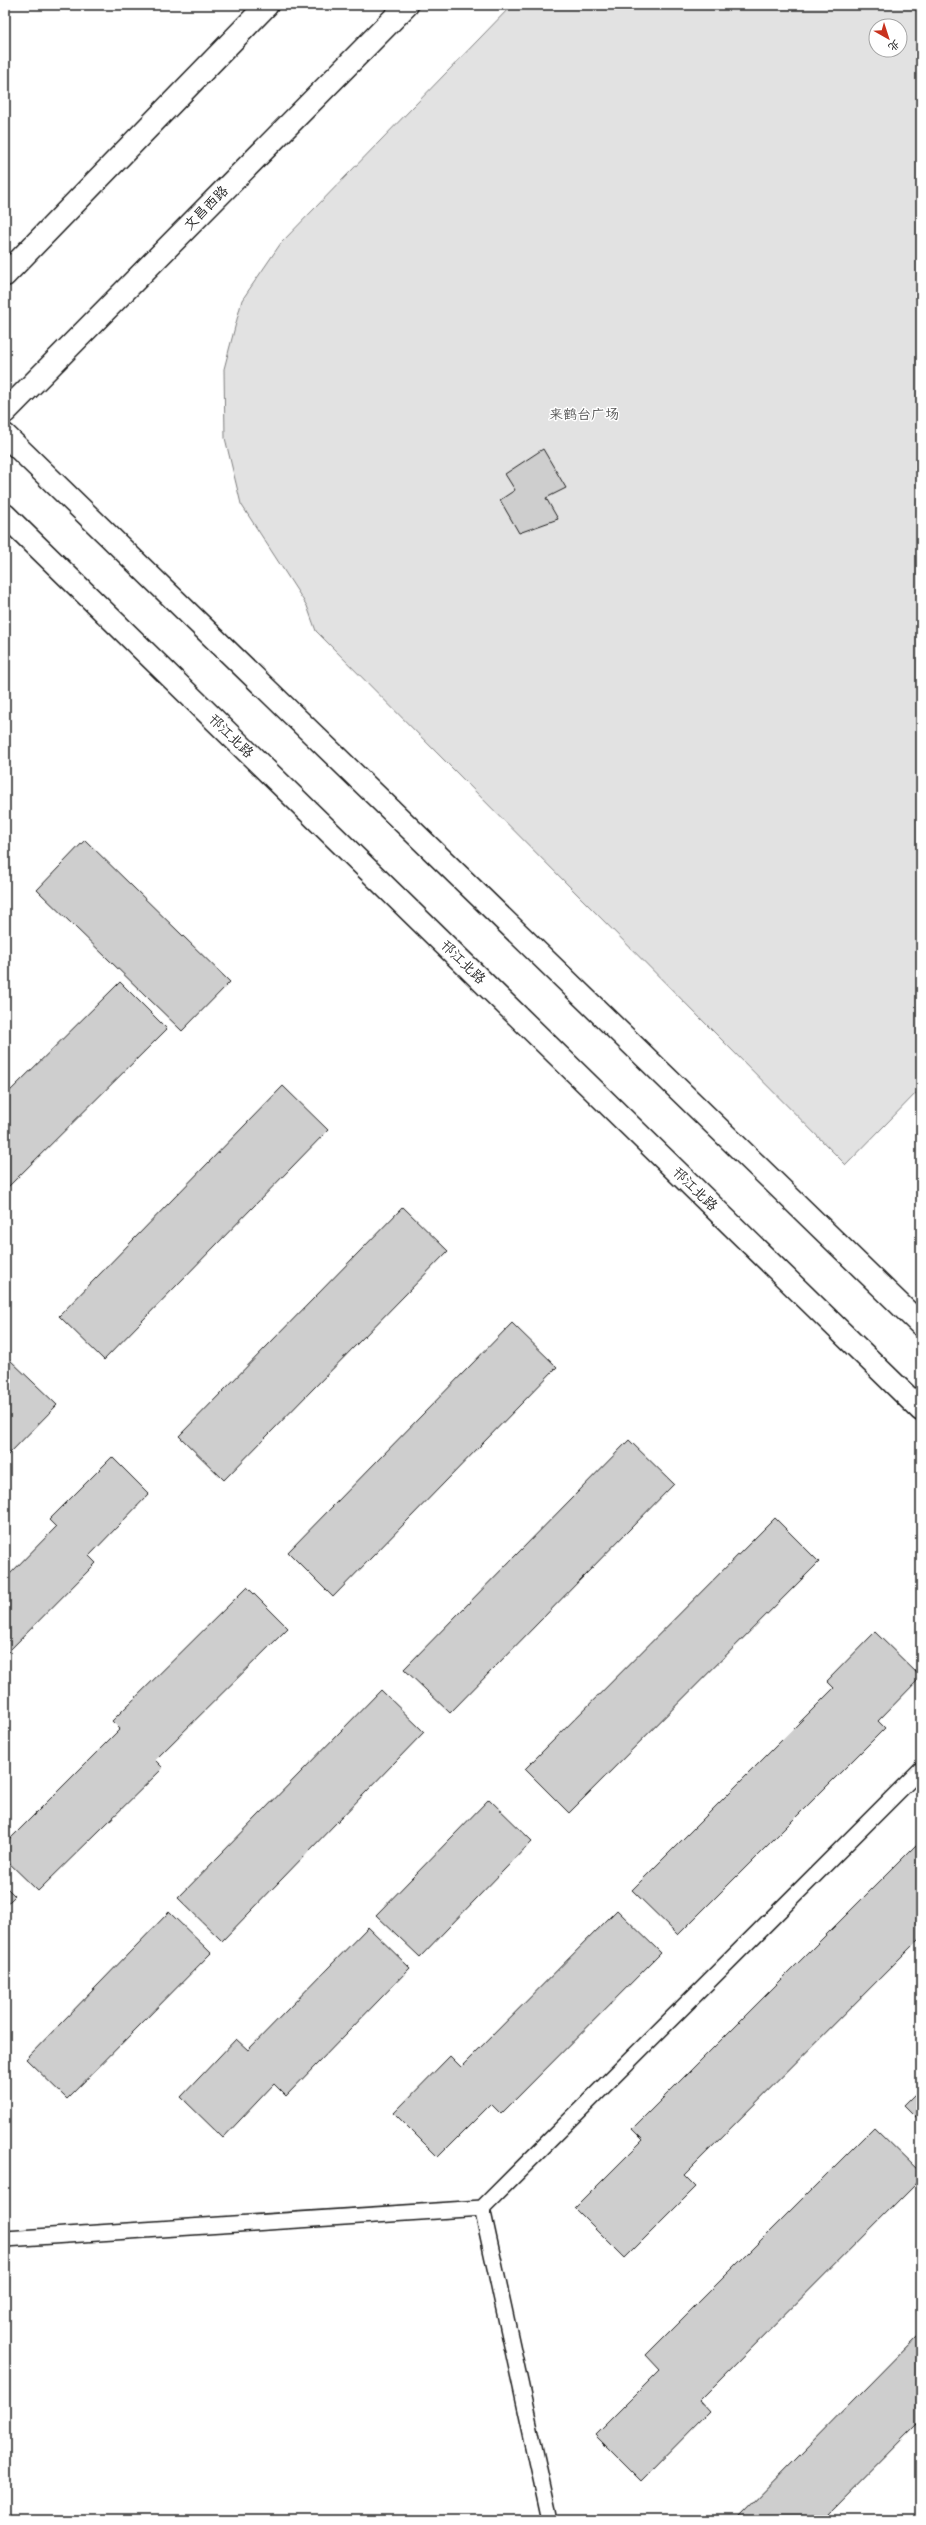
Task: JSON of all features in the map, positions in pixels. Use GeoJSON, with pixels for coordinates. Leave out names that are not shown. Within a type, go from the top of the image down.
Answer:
{"type":"FeatureCollection","features":[{"type":"Feature","properties":{"kind":"main road"},"geometry":{"type":"LineString","coordinates":[[5,275],[267,5]]}},
{"type":"Feature","properties":{"kind":"main road","name":"文昌西路"},"geometry":{"type":"LineString","coordinates":[[5,412],[407,5]]}},
{"type":"Feature","properties":{"kind":"main road"},"geometry":{"type":"LineString","coordinates":[[5,435],[921,1325]]}},
{"type":"Feature","properties":{"kind":"main road","name":"邗江北路"},"geometry":{"type":"LineString","coordinates":[[5,515],[921,1410]]}},
{"type":"Feature","properties":{"kind":"lane"},"geometry":{"type":"LineString","coordinates":[[5,2239],[482,2208],[921,1769]]}},
{"type":"Feature","properties":{"kind":"lane"},"geometry":{"type":"LineString","coordinates":[[482,2208],[550,2520]]}},
{"type":"Feature","properties":{"kind":"green space","name":"来鹤台广场"},"geometry":{"type":"Polygon","coordinates":[[[512,5],[921,5],[921,1088],[846,1165],[316,631],[307,606],[241,504],[225,438],[224,369],[242,300],[281,243],[512,5]]]}},
{"type":"Feature","properties":{"kind":"building"},"geometry":{"type":"Polygon","coordinates":[[[543,449],[566,488],[546,498],[558,519],[519,533],[500,500],[515,490],[505,474],[543,449]]]}},
{"type":"Feature","properties":{"kind":"building"},"geometry":{"type":"Polygon","coordinates":[[[85,840],[230,982],[182,1031],[37,890],[85,840]]]}},
{"type":"Feature","properties":{"kind":"building"},"geometry":{"type":"Polygon","coordinates":[[[120,982],[167,1029],[5,1190],[5,1096],[120,982]]]}},
{"type":"Feature","properties":{"kind":"building"},"geometry":{"type":"Polygon","coordinates":[[[283,1086],[328,1130],[104,1360],[59,1316],[283,1086]]]}},
{"type":"Feature","properties":{"kind":"building"},"geometry":{"type":"Polygon","coordinates":[[[403,1207],[448,1251],[224,1480],[179,1436],[403,1207]]]}},
{"type":"Feature","properties":{"kind":"building"},"geometry":{"type":"Polygon","coordinates":[[[512,1323],[557,1367],[333,1597],[288,1552],[512,1323]]]}},
{"type":"Feature","properties":{"kind":"building"},"geometry":{"type":"Polygon","coordinates":[[[9,1359],[57,1405],[5,1458],[5,1363],[9,1359]]]}},
{"type":"Feature","properties":{"kind":"building"},"geometry":{"type":"Polygon","coordinates":[[[629,1440],[674,1484],[450,1713],[404,1669],[629,1440]]]}},
{"type":"Feature","properties":{"kind":"building"},"geometry":{"type":"Polygon","coordinates":[[[112,1457],[149,1494],[89,1556],[96,1563],[5,1655],[5,1579],[56,1527],[49,1520],[112,1457]]]}},
{"type":"Feature","properties":{"kind":"building"},"geometry":{"type":"Polygon","coordinates":[[[775,1518],[819,1562],[569,1813],[525,1769],[775,1518]]]}},
{"type":"Feature","properties":{"kind":"building"},"geometry":{"type":"Polygon","coordinates":[[[247,1587],[288,1628],[155,1760],[163,1768],[38,1891],[5,1859],[5,1844],[120,1729],[112,1721],[247,1587]]]}},
{"type":"Feature","properties":{"kind":"building"},"geometry":{"type":"Polygon","coordinates":[[[875,1632],[921,1677],[878,1721],[885,1728],[678,1935],[632,1890],[834,1688],[827,1681],[875,1632]]]}},
{"type":"Feature","properties":{"kind":"building"},"geometry":{"type":"Polygon","coordinates":[[[381,1690],[424,1732],[222,1941],[178,1898],[381,1690]]]}},
{"type":"Feature","properties":{"kind":"building"},"geometry":{"type":"Polygon","coordinates":[[[489,1799],[532,1841],[420,1957],[376,1915],[489,1799]]]}},
{"type":"Feature","properties":{"kind":"building"},"geometry":{"type":"Polygon","coordinates":[[[921,1840],[921,1937],[684,2175],[696,2187],[625,2258],[575,2208],[643,2140],[632,2129],[921,1840]]]}},
{"type":"Feature","properties":{"kind":"building"},"geometry":{"type":"Polygon","coordinates":[[[5,1886],[15,1896],[5,1906],[5,1886]]]}},
{"type":"Feature","properties":{"kind":"building"},"geometry":{"type":"Polygon","coordinates":[[[617,1910],[661,1953],[501,2114],[491,2104],[438,2157],[394,2113],[450,2056],[461,2067],[617,1910]]]}},
{"type":"Feature","properties":{"kind":"building"},"geometry":{"type":"Polygon","coordinates":[[[169,1912],[211,1953],[67,2099],[26,2059],[169,1912]]]}},
{"type":"Feature","properties":{"kind":"building"},"geometry":{"type":"Polygon","coordinates":[[[368,1927],[410,1968],[286,2096],[274,2084],[223,2138],[181,2097],[236,2039],[248,2050],[368,1927]]]}},
{"type":"Feature","properties":{"kind":"building"},"geometry":{"type":"Polygon","coordinates":[[[921,2088],[921,2122],[904,2105],[921,2088]]]}},
{"type":"Feature","properties":{"kind":"building"},"geometry":{"type":"Polygon","coordinates":[[[874,2127],[921,2173],[921,2178],[699,2401],[709,2412],[641,2481],[595,2435],[660,2370],[646,2355],[874,2127]]]}},
{"type":"Feature","properties":{"kind":"building"},"geometry":{"type":"Polygon","coordinates":[[[921,2332],[921,2421],[823,2520],[736,2520],[921,2332]]]}}]}
